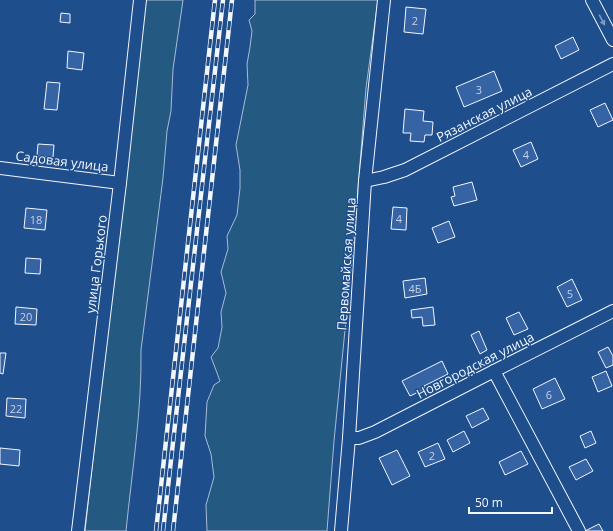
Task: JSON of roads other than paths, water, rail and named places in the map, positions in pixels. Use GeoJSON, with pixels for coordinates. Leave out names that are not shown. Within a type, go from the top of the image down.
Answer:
{"type":"FeatureCollection","features":[{"type":"Feature","properties":{"kind":"street","name":"улица Горького"},"geometry":{"type":"LineString","coordinates":[[78,531],[120,183],[140,0]]}},
{"type":"Feature","properties":{"kind":"street","name":"Первомайская улица"},"geometry":{"type":"LineString","coordinates":[[341,531],[349,438],[365,180],[384,0]]}},
{"type":"Feature","properties":{"kind":"street"},"geometry":{"type":"LineString","coordinates":[[592,0],[613,40]]}},
{"type":"Feature","properties":{"kind":"street","name":"Рязанская улица"},"geometry":{"type":"LineString","coordinates":[[365,180],[384,178],[405,170],[613,64]]}},
{"type":"Feature","properties":{"kind":"street","name":"Садовая улица"},"geometry":{"type":"LineString","coordinates":[[0,168],[120,183]]}},
{"type":"Feature","properties":{"kind":"street","name":"Новгородская улица"},"geometry":{"type":"LineString","coordinates":[[349,438],[359,438],[375,432],[613,311]]}},
{"type":"Feature","properties":{"kind":"street"},"geometry":{"type":"LineString","coordinates":[[494,371],[579,531]]}},
{"type":"Feature","properties":{"kind":"railway"},"geometry":{"type":"LineString","coordinates":[[156,531],[215,0]]}},
{"type":"Feature","properties":{"kind":"railway"},"geometry":{"type":"LineString","coordinates":[[163,531],[223,0]]}},
{"type":"Feature","properties":{"kind":"railway"},"geometry":{"type":"LineString","coordinates":[[173,531],[232,0]]}}]}
